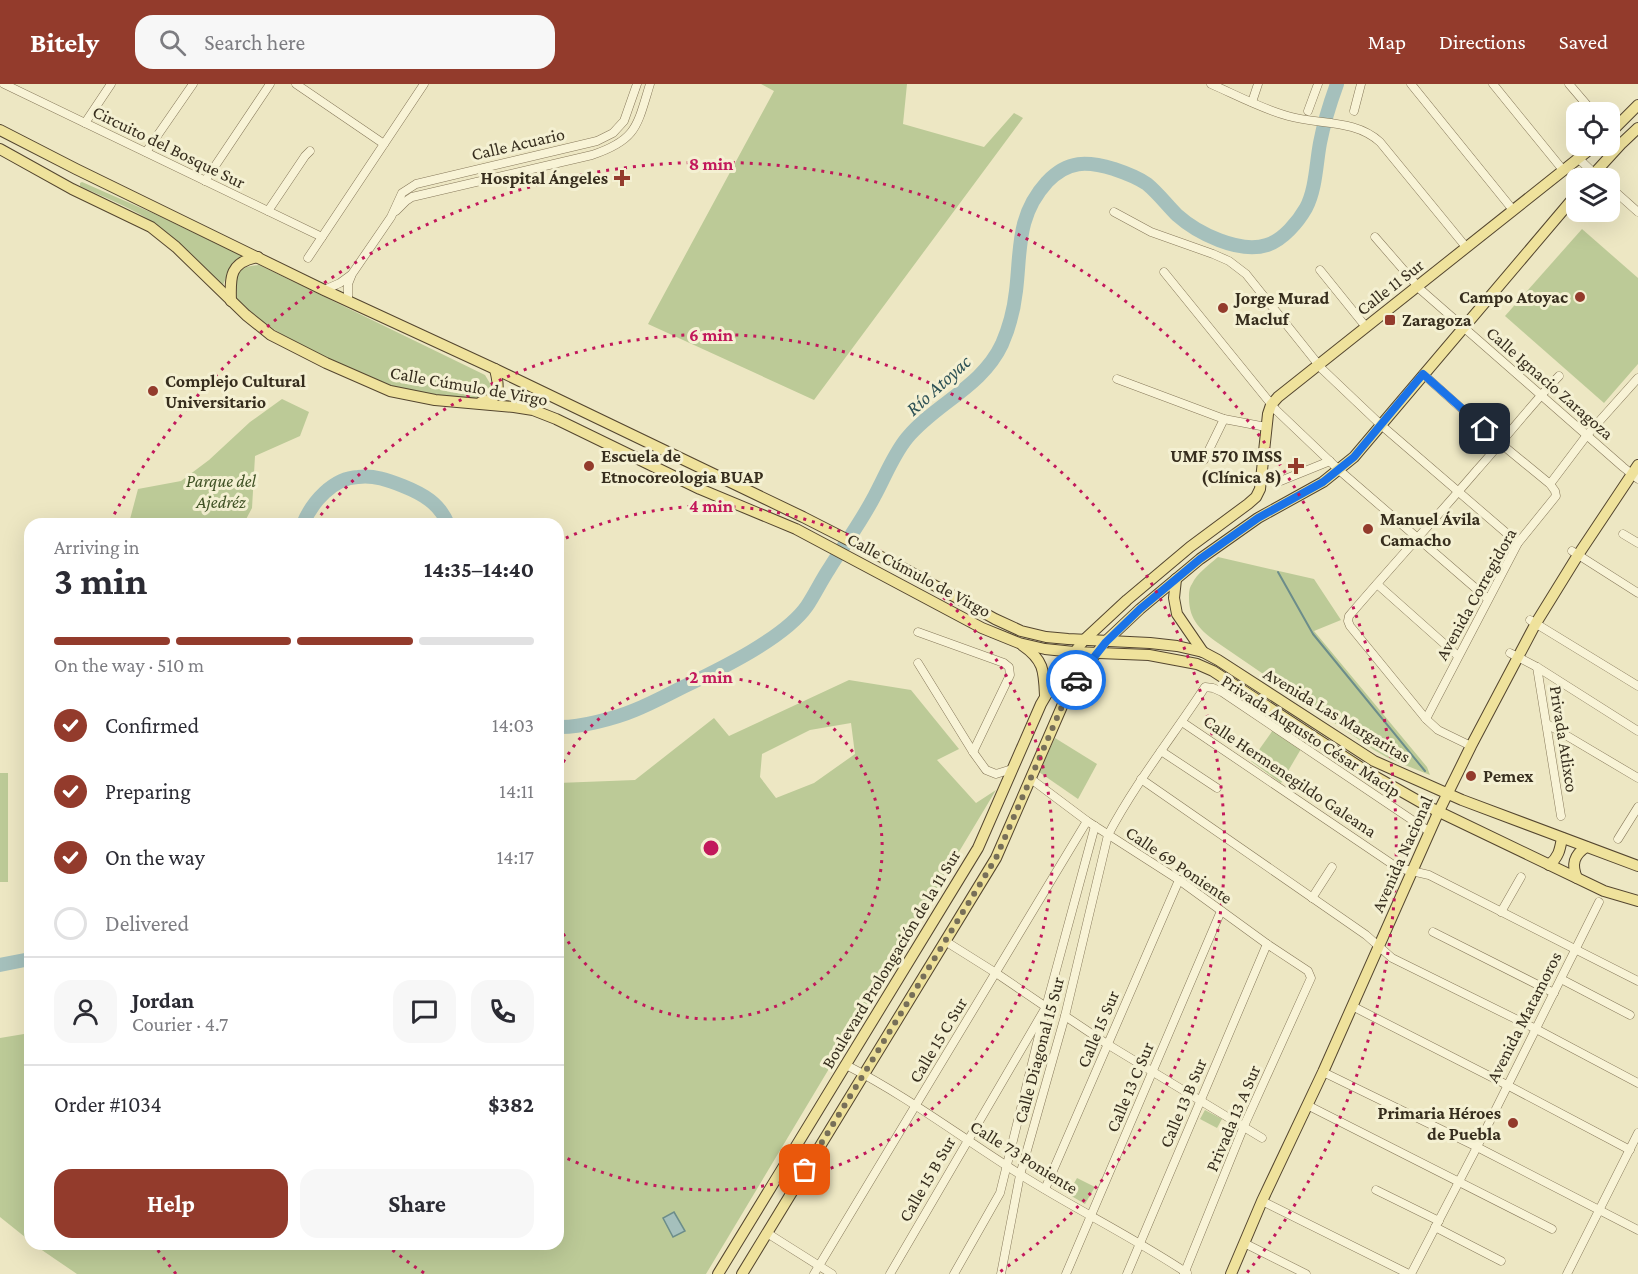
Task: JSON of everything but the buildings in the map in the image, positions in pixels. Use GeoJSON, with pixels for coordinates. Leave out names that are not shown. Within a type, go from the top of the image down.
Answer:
{"type":"FeatureCollection","features":[{"type":"Feature","properties":{"kind":"main road"},"geometry":{"type":"LineString","coordinates":[[1620,123],[1638,105]]}},
{"type":"Feature","properties":{"kind":"main road"},"geometry":{"type":"LineString","coordinates":[[1603,168],[1638,128]]}},
{"type":"Feature","properties":{"kind":"main road","name":"Calle Cúmulo de Virgo"},"geometry":{"type":"LineString","coordinates":[[0,130],[324,290],[495,369],[803,517],[903,568],[995,619],[1021,631],[1046,637],[1083,640]]}},
{"type":"Feature","properties":{"kind":"main road","name":"Calle Cúmulo de Virgo"},"geometry":{"type":"LineString","coordinates":[[0,149],[72,189],[151,227],[176,247],[246,315],[271,335],[326,363],[379,387],[412,396],[533,410],[700,489],[796,530],[982,628],[1019,643],[1045,649],[1096,654]]}},
{"type":"Feature","properties":{"kind":"main road","name":"Calle 11 Sur"},"geometry":{"type":"LineString","coordinates":[[1274,408],[1278,397],[1581,156]]}},
{"type":"Feature","properties":{"kind":"main road"},"geometry":{"type":"LineString","coordinates":[[39,170],[66,177],[72,175],[76,169]]}},
{"type":"Feature","properties":{"kind":"main road"},"geometry":{"type":"LineString","coordinates":[[72,189],[79,180],[87,177],[113,187]]}},
{"type":"Feature","properties":{"kind":"main road"},"geometry":{"type":"LineString","coordinates":[[1096,654],[1140,609],[1200,559],[1258,518],[1323,482],[1354,457],[1566,207]]}},
{"type":"Feature","properties":{"kind":"main road"},"geometry":{"type":"LineString","coordinates":[[231,301],[232,273],[246,259],[258,257]]}},
{"type":"Feature","properties":{"kind":"main road"},"geometry":{"type":"LineString","coordinates":[[469,404],[485,402],[493,399],[497,394],[495,369]]}},
{"type":"Feature","properties":{"kind":"main road"},"geometry":{"type":"LineString","coordinates":[[1074,652],[1083,640],[1127,600],[1190,547],[1256,497],[1260,489],[1266,427],[1274,408]]}},
{"type":"Feature","properties":{"kind":"main road"},"geometry":{"type":"LineString","coordinates":[[590,435],[616,442],[619,441],[623,432]]}},
{"type":"Feature","properties":{"kind":"main road","name":"Avenida Nacional"},"geometry":{"type":"LineString","coordinates":[[1231,1274],[1430,832],[1444,792],[1533,621],[1575,553],[1633,472],[1638,456]]}},
{"type":"Feature","properties":{"kind":"main road"},"geometry":{"type":"LineString","coordinates":[[1176,579],[1174,598],[1177,614],[1203,652]]}},
{"type":"Feature","properties":{"kind":"main road"},"geometry":{"type":"LineString","coordinates":[[1127,600],[1140,609]]}},
{"type":"Feature","properties":{"kind":"main road","name":"Avenida Las Margaritas"},"geometry":{"type":"LineString","coordinates":[[1083,640],[1150,643],[1203,652],[1374,761],[1444,792],[1638,866]]}},
{"type":"Feature","properties":{"kind":"main road"},"geometry":{"type":"LineString","coordinates":[[1019,643],[1037,658],[1042,667],[1045,697]]}},
{"type":"Feature","properties":{"kind":"main road","name":"Boulevard Prolongación de la 11 Sur"},"geometry":{"type":"LineString","coordinates":[[718,1274],[978,848],[1045,697],[1074,652]]}},
{"type":"Feature","properties":{"kind":"main road","name":"Avenida Las Margaritas"},"geometry":{"type":"LineString","coordinates":[[1096,654],[1149,655],[1197,664],[1213,671],[1369,773],[1438,813],[1604,891],[1638,901]]}},
{"type":"Feature","properties":{"kind":"main road","name":"Boulevard Prolongación de la 11 Sur"},"geometry":{"type":"LineString","coordinates":[[742,1274],[996,858],[1063,704],[1078,676],[1096,654]]}},
{"type":"Feature","properties":{"kind":"main road"},"geometry":{"type":"LineString","coordinates":[[1549,864],[1556,860],[1562,838]]}},
{"type":"Feature","properties":{"kind":"main road"},"geometry":{"type":"LineString","coordinates":[[1577,878],[1574,861],[1577,854],[1586,847]]}},
{"type":"Feature","properties":{"kind":"street","name":"Circuito del Bosque Sur"},"geometry":{"type":"LineString","coordinates":[[4,84],[322,237]]}},
{"type":"Feature","properties":{"kind":"street"},"geometry":{"type":"LineString","coordinates":[[85,123],[111,84]]}},
{"type":"Feature","properties":{"kind":"street"},"geometry":{"type":"LineString","coordinates":[[146,152],[193,84]]}},
{"type":"Feature","properties":{"kind":"street"},"geometry":{"type":"LineString","coordinates":[[205,181],[270,84]]}},
{"type":"Feature","properties":{"kind":"street"},"geometry":{"type":"LineString","coordinates":[[296,84],[384,144]]}},
{"type":"Feature","properties":{"kind":"street"},"geometry":{"type":"LineString","coordinates":[[308,258],[424,84]]}},
{"type":"Feature","properties":{"kind":"street","name":"Calle Acuario"},"geometry":{"type":"LineString","coordinates":[[391,217],[402,193],[416,184],[597,141],[614,133],[624,121],[637,84]]}},
{"type":"Feature","properties":{"kind":"street","name":"Calle Acuario"},"geometry":{"type":"LineString","coordinates":[[348,301],[348,284],[352,274],[391,217],[406,201],[412,197],[592,155],[612,148],[625,140],[634,129],[650,84]]}},
{"type":"Feature","properties":{"kind":"street"},"geometry":{"type":"LineString","coordinates":[[1211,84],[1287,116],[1347,126],[1373,135],[1466,247]]}},
{"type":"Feature","properties":{"kind":"street"},"geometry":{"type":"LineString","coordinates":[[1252,102],[1258,84]]}},
{"type":"Feature","properties":{"kind":"street"},"geometry":{"type":"LineString","coordinates":[[1308,111],[1318,84]]}},
{"type":"Feature","properties":{"kind":"street"},"geometry":{"type":"LineString","coordinates":[[1354,111],[1361,84]]}},
{"type":"Feature","properties":{"kind":"street"},"geometry":{"type":"LineString","coordinates":[[1411,84],[1513,210]]}},
{"type":"Feature","properties":{"kind":"street"},"geometry":{"type":"LineString","coordinates":[[1493,84],[1563,170]]}},
{"type":"Feature","properties":{"kind":"street"},"geometry":{"type":"LineString","coordinates":[[1569,84],[1584,102]]}},
{"type":"Feature","properties":{"kind":"street"},"geometry":{"type":"LineString","coordinates":[[268,211],[310,151]]}},
{"type":"Feature","properties":{"kind":"street"},"geometry":{"type":"LineString","coordinates":[[1578,158],[1587,168]]}},
{"type":"Feature","properties":{"kind":"street"},"geometry":{"type":"LineString","coordinates":[[1620,196],[1638,212]]}},
{"type":"Feature","properties":{"kind":"street"},"geometry":{"type":"LineString","coordinates":[[1114,212],[1151,232],[1229,261],[1246,274],[1318,365],[1381,425],[1518,543]]}},
{"type":"Feature","properties":{"kind":"street","name":"Calle Ignacio Zaragoza"},"geometry":{"type":"LineString","coordinates":[[1375,237],[1418,287],[1540,395],[1633,472]]}},
{"type":"Feature","properties":{"kind":"street"},"geometry":{"type":"LineString","coordinates":[[1320,270],[1366,327]]}},
{"type":"Feature","properties":{"kind":"street"},"geometry":{"type":"LineString","coordinates":[[1164,272],[1274,408],[1339,470],[1488,599]]}},
{"type":"Feature","properties":{"kind":"street","name":"Calle Acuario"},"geometry":{"type":"LineString","coordinates":[[324,290],[340,284],[352,274]]}},
{"type":"Feature","properties":{"kind":"street"},"geometry":{"type":"LineString","coordinates":[[1423,374],[1550,484]]}},
{"type":"Feature","properties":{"kind":"street"},"geometry":{"type":"LineString","coordinates":[[1468,745],[1438,730],[1426,719],[1350,626],[1349,616],[1559,376]]}},
{"type":"Feature","properties":{"kind":"street","name":"Avenida Corregidora"},"geometry":{"type":"LineString","coordinates":[[1426,719],[1518,543],[1556,496],[1550,484],[1587,435],[1638,378]]}},
{"type":"Feature","properties":{"kind":"street"},"geometry":{"type":"LineString","coordinates":[[1117,379],[1224,419],[1266,427]]}},
{"type":"Feature","properties":{"kind":"street"},"geometry":{"type":"LineString","coordinates":[[1204,460],[1224,419]]}},
{"type":"Feature","properties":{"kind":"street"},"geometry":{"type":"LineString","coordinates":[[1278,482],[1330,461]]}},
{"type":"Feature","properties":{"kind":"street"},"geometry":{"type":"LineString","coordinates":[[1623,534],[1638,543]]}},
{"type":"Feature","properties":{"kind":"street"},"geometry":{"type":"LineString","coordinates":[[1575,553],[1638,593]]}},
{"type":"Feature","properties":{"kind":"street"},"geometry":{"type":"LineString","coordinates":[[1377,584],[1458,656]]}},
{"type":"Feature","properties":{"kind":"street"},"geometry":{"type":"LineString","coordinates":[[1533,621],[1638,686]]}},
{"type":"Feature","properties":{"kind":"street"},"geometry":{"type":"LineString","coordinates":[[918,632],[1004,663],[1009,667],[1010,675],[973,752]]}},
{"type":"Feature","properties":{"kind":"street"},"geometry":{"type":"LineString","coordinates":[[1514,655],[1638,731]]}},
{"type":"Feature","properties":{"kind":"street"},"geometry":{"type":"LineString","coordinates":[[918,663],[986,770],[996,774],[1012,769]]}},
{"type":"Feature","properties":{"kind":"street","name":"Privada Atlixco"},"geometry":{"type":"LineString","coordinates":[[1537,667],[1561,816]]}},
{"type":"Feature","properties":{"kind":"street","name":"Calle Diagonal 15 Sur"},"geometry":{"type":"LineString","coordinates":[[1001,1274],[1020,1175],[1065,1016],[1108,835],[1141,779],[1205,687]]}},
{"type":"Feature","properties":{"kind":"street","name":"Privada Augusto César Macip"},"geometry":{"type":"LineString","coordinates":[[1205,687],[1213,687],[1222,692],[1430,832]]}},
{"type":"Feature","properties":{"kind":"street","name":"Calle Hermenegildo Galeana"},"geometry":{"type":"LineString","coordinates":[[1182,722],[1395,866],[1429,875],[1638,981]]}},
{"type":"Feature","properties":{"kind":"street"},"geometry":{"type":"LineString","coordinates":[[1547,724],[1638,778]]}},
{"type":"Feature","properties":{"kind":"street"},"geometry":{"type":"LineString","coordinates":[[1161,751],[1217,788]]}},
{"type":"Feature","properties":{"kind":"street","name":"Calle 69 Poniente"},"geometry":{"type":"LineString","coordinates":[[1031,779],[1087,821],[1179,880],[1311,975]]}},
{"type":"Feature","properties":{"kind":"street"},"geometry":{"type":"LineString","coordinates":[[1141,779],[1366,934],[1392,958],[1536,1029],[1638,1083]]}},
{"type":"Feature","properties":{"kind":"street"},"geometry":{"type":"LineString","coordinates":[[1618,839],[1638,807]]}},
{"type":"Feature","properties":{"kind":"street","name":"Calle 15 C Sur"},"geometry":{"type":"LineString","coordinates":[[814,1274],[1087,821]]}},
{"type":"Feature","properties":{"kind":"street","name":"Calle Diagonal 15 Sur"},"geometry":{"type":"LineString","coordinates":[[954,1274],[998,1198],[1095,826]]}},
{"type":"Feature","properties":{"kind":"street"},"geometry":{"type":"LineString","coordinates":[[1312,898],[1332,867]]}},
{"type":"Feature","properties":{"kind":"street"},"geometry":{"type":"LineString","coordinates":[[1501,912],[1521,877]]}},
{"type":"Feature","properties":{"kind":"street","name":"Calle 15 Sur"},"geometry":{"type":"LineString","coordinates":[[1045,1189],[1179,880]]}},
{"type":"Feature","properties":{"kind":"street","name":"Avenida Matamoros"},"geometry":{"type":"LineString","coordinates":[[1410,1274],[1477,1147],[1599,902]]}},
{"type":"Feature","properties":{"kind":"street","name":"Calle 13 C Sur"},"geometry":{"type":"LineString","coordinates":[[1066,1274],[1221,911]]}},
{"type":"Feature","properties":{"kind":"street"},"geometry":{"type":"LineString","coordinates":[[1433,932],[1554,993]]}},
{"type":"Feature","properties":{"kind":"street"},"geometry":{"type":"LineString","coordinates":[[945,940],[1046,1007]]}},
{"type":"Feature","properties":{"kind":"street","name":"Calle 13 B Sur"},"geometry":{"type":"LineString","coordinates":[[1127,1274],[1268,944]]}},
{"type":"Feature","properties":{"kind":"street","name":"Privada 13 A Sur"},"geometry":{"type":"LineString","coordinates":[[1185,1273],[1244,1126],[1311,975]]}},
{"type":"Feature","properties":{"kind":"street"},"geometry":{"type":"LineString","coordinates":[[1561,979],[1630,1015]]}},
{"type":"Feature","properties":{"kind":"street"},"geometry":{"type":"LineString","coordinates":[[1352,1006],[1630,1150]]}},
{"type":"Feature","properties":{"kind":"street","name":"Calle 15 B Sur"},"geometry":{"type":"LineString","coordinates":[[890,1274],[1046,1007]]}},
{"type":"Feature","properties":{"kind":"street"},"geometry":{"type":"LineString","coordinates":[[1065,1016],[1262,1138]]}},
{"type":"Feature","properties":{"kind":"street","name":"Calle 73 Poniente"},"geometry":{"type":"LineString","coordinates":[[846,1065],[915,1106],[1020,1175],[1141,1243],[1185,1273]]}},
{"type":"Feature","properties":{"kind":"street"},"geometry":{"type":"LineString","coordinates":[[1323,1072],[1477,1147],[1638,1230]]}},
{"type":"Feature","properties":{"kind":"street"},"geometry":{"type":"LineString","coordinates":[[1307,1105],[1552,1229]]}},
{"type":"Feature","properties":{"kind":"street"},"geometry":{"type":"LineString","coordinates":[[1568,1274],[1638,1133]]}},
{"type":"Feature","properties":{"kind":"street"},"geometry":{"type":"LineString","coordinates":[[1376,1190],[1501,1261]]}},
{"type":"Feature","properties":{"kind":"street"},"geometry":{"type":"LineString","coordinates":[[1262,1201],[1410,1274]]}},
{"type":"Feature","properties":{"kind":"street"},"geometry":{"type":"LineString","coordinates":[[766,1233],[831,1274]]}},
{"type":"Feature","properties":{"kind":"street"},"geometry":{"type":"LineString","coordinates":[[1244,1243],[1306,1274]]}},
{"type":"Feature","properties":{"kind":"green space"},"geometry":{"type":"Polygon","coordinates":[[[761,84],[907,84],[903,124],[984,147],[1014,113],[1023,118],[814,400],[648,324],[774,91],[761,84]]]}},
{"type":"Feature","properties":{"kind":"green space"},"geometry":{"type":"Polygon","coordinates":[[[82,182],[157,215],[242,258],[230,268],[223,285],[159,226],[132,210],[80,186],[82,182]]]}},
{"type":"Feature","properties":{"kind":"green space","name":"Campo Atoyac"},"geometry":{"type":"Polygon","coordinates":[[[1582,229],[1638,278],[1638,364],[1604,403],[1505,316],[1582,229]]]}},
{"type":"Feature","properties":{"kind":"green space"},"geometry":{"type":"Polygon","coordinates":[[[259,265],[485,375],[491,385],[488,396],[472,400],[404,390],[332,361],[296,343],[263,322],[236,296],[234,288],[240,271],[259,265]]]}},
{"type":"Feature","properties":{"kind":"green space","name":"Parque del Ajedréz"},"geometry":{"type":"Polygon","coordinates":[[[282,399],[309,412],[300,436],[255,456],[252,508],[247,518],[130,518],[138,489],[181,481],[209,460],[250,422],[282,399]]]}},
{"type":"Feature","properties":{"kind":"green space"},"geometry":{"type":"Polygon","coordinates":[[[1218,557],[1314,579],[1341,620],[1314,631],[1427,767],[1430,775],[1374,750],[1201,629],[1191,613],[1190,589],[1197,576],[1218,557]]]}},
{"type":"Feature","properties":{"kind":"green space"},"geometry":{"type":"Polygon","coordinates":[[[849,680],[911,690],[959,749],[937,760],[976,803],[996,790],[706,1274],[77,1274],[42,1250],[564,1250],[564,783],[635,780],[714,718],[729,736],[849,680]],[[851,723],[810,730],[762,754],[760,777],[776,798],[814,783],[855,754],[851,723]]]}},
{"type":"Feature","properties":{"kind":"green space"},"geometry":{"type":"Polygon","coordinates":[[[1273,730],[1301,749],[1281,783],[1251,761],[1273,730]]]}},
{"type":"Feature","properties":{"kind":"green space"},"geometry":{"type":"Polygon","coordinates":[[[1055,738],[1097,764],[1078,799],[1039,772],[1055,738]]]}},
{"type":"Feature","properties":{"kind":"green space"},"geometry":{"type":"Polygon","coordinates":[[[0,773],[8,773],[8,882],[0,882],[0,773]]]}},
{"type":"Feature","properties":{"kind":"green space"},"geometry":{"type":"Polygon","coordinates":[[[24,1034],[24,1236],[0,1217],[0,1038],[24,1034]]]}},
{"type":"Feature","properties":{"kind":"green space"},"geometry":{"type":"Polygon","coordinates":[[[1205,1110],[1222,1119],[1217,1128],[1200,1119],[1205,1110]]]}},
{"type":"Feature","properties":{"kind":"green space"},"geometry":{"type":"Polygon","coordinates":[[[1077,1178],[1095,1187],[1085,1204],[1068,1194],[1077,1178]]]}},
{"type":"Feature","properties":{"kind":"water"},"geometry":{"type":"Polygon","coordinates":[[[674,1212],[685,1231],[673,1237],[663,1218],[674,1212]]]}},
{"type":"Feature","properties":{"kind":"waterway","name":"Río Atoyac"},"geometry":{"type":"LineString","coordinates":[[564,727],[597,722],[627,713],[711,673],[766,642],[807,606],[864,515],[893,459],[907,438],[983,372],[1002,344],[1013,311],[1025,221],[1037,195],[1055,175],[1078,164],[1114,169],[1147,184],[1185,222],[1207,235],[1244,247],[1267,245],[1290,230],[1306,208],[1314,185],[1323,128],[1337,84]]}},
{"type":"Feature","properties":{"kind":"waterway","name":"Río Atoyac"},"geometry":{"type":"LineString","coordinates":[[306,518],[318,500],[332,487],[349,478],[364,477],[386,480],[417,492],[430,500],[445,518]]}},
{"type":"Feature","properties":{"kind":"waterway"},"geometry":{"type":"LineString","coordinates":[[1278,572],[1313,634],[1425,771]]}},
{"type":"Feature","properties":{"kind":"waterway","name":"Río Atoyac"},"geometry":{"type":"LineString","coordinates":[[0,965],[24,960]]}},
{"type":"Feature","properties":{"kind":"way so far"},"geometry":{"type":"LineString","coordinates":[[805,1170],[996,858],[1063,704],[1076,680]]}},
{"type":"Feature","properties":{"kind":"place","name":"Hospital Ángeles"},"geometry":{"type":"Point","coordinates":[622,178]}},
{"type":"Feature","properties":{"kind":"place","name":"Campo Atoyac"},"geometry":{"type":"Point","coordinates":[1580,297]}},
{"type":"Feature","properties":{"kind":"place","name":"Jorge Murad Macluf"},"geometry":{"type":"Point","coordinates":[1223,308]}},
{"type":"Feature","properties":{"kind":"place","name":"Zaragoza"},"geometry":{"type":"Point","coordinates":[1390,320]}},
{"type":"Feature","properties":{"kind":"place","name":"Complejo Cultural Universitario"},"geometry":{"type":"Point","coordinates":[153,391]}},
{"type":"Feature","properties":{"kind":"place","name":"Escuela de Etnocoreologia BUAP"},"geometry":{"type":"Point","coordinates":[589,466]}},
{"type":"Feature","properties":{"kind":"place","name":"UMF 570 IMSS (Clínica 8)"},"geometry":{"type":"Point","coordinates":[1296,466]}},
{"type":"Feature","properties":{"kind":"place","name":"Manuel Ávila Camacho"},"geometry":{"type":"Point","coordinates":[1368,529]}},
{"type":"Feature","properties":{"kind":"place","name":"Pemex"},"geometry":{"type":"Point","coordinates":[1471,776]}},
{"type":"Feature","properties":{"kind":"place","name":"Primaria Héroes de Puebla"},"geometry":{"type":"Point","coordinates":[1513,1123]}},
{"type":"Feature","properties":{"kind":"route"},"geometry":{"type":"LineString","coordinates":[[1076,680],[1106,642],[1140,609],[1200,559],[1258,518],[1323,482],[1354,457],[1423,374],[1485,429]]}}]}
